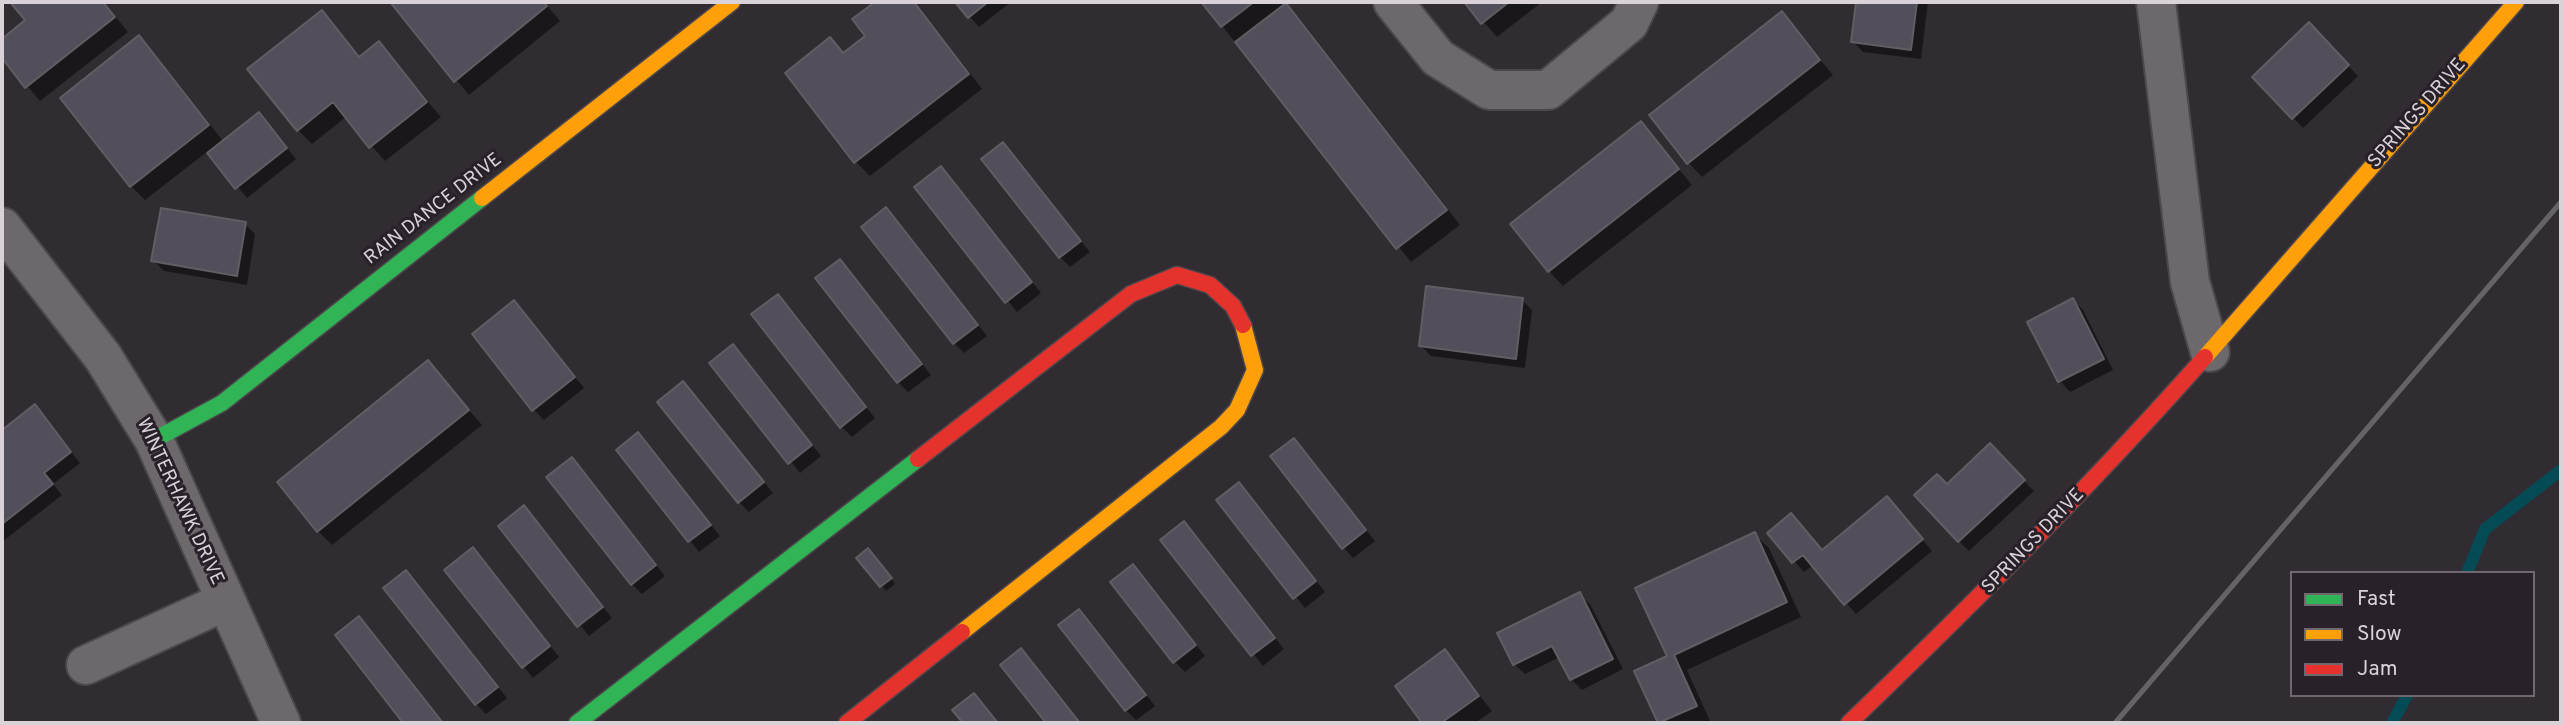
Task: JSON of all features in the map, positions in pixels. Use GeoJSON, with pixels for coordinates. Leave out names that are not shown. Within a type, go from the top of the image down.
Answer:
{"type":"FeatureCollection","features":[{"type":"Feature","properties":{"kind":"street","name":"RAIN DANCE DRIVE"},"geometry":{"type":"LineString","coordinates":[[154,440],[222,403],[732,2]]}},
{"type":"Feature","properties":{"kind":"street"},"geometry":{"type":"LineString","coordinates":[[1394,2],[1438,58],[1489,90],[1548,90],[1629,23],[1639,2]]}},
{"type":"Feature","properties":{"kind":"street"},"geometry":{"type":"LineString","coordinates":[[2156,2],[2190,282],[2210,352]]}},
{"type":"Feature","properties":{"kind":"street","name":"SPRINGS DRIVE"},"geometry":{"type":"LineString","coordinates":[[1849,723],[1964,613],[2106,468],[2516,2]]}},
{"type":"Feature","properties":{"kind":"street","name":"WINTERHAWK DRIVE"},"geometry":{"type":"LineString","coordinates":[[2,227],[103,357],[154,440],[282,723]]}},
{"type":"Feature","properties":{"kind":"street"},"geometry":{"type":"LineString","coordinates":[[577,723],[1130,294],[1177,275],[1210,285],[1233,306],[1244,327],[1255,370],[1237,410],[1221,427],[847,723]]}},
{"type":"Feature","properties":{"kind":"street"},"geometry":{"type":"LineString","coordinates":[[86,665],[226,601]]}},
{"type":"Feature","properties":{"kind":"building"},"geometry":{"type":"Polygon","coordinates":[[[10,2],[103,2],[115,17],[25,88],[2,58],[2,39],[25,20],[10,2]]]}},
{"type":"Feature","properties":{"kind":"building"},"geometry":{"type":"Polygon","coordinates":[[[390,2],[543,2],[547,6],[454,82],[390,2]]]}},
{"type":"Feature","properties":{"kind":"building"},"geometry":{"type":"Polygon","coordinates":[[[875,2],[914,2],[969,74],[854,163],[785,73],[830,37],[843,53],[865,36],[852,19],[875,2]]]}},
{"type":"Feature","properties":{"kind":"building"},"geometry":{"type":"Polygon","coordinates":[[[955,2],[988,2],[968,18],[955,2]]]}},
{"type":"Feature","properties":{"kind":"building"},"geometry":{"type":"Polygon","coordinates":[[[1201,2],[1254,2],[1221,27],[1201,2]]]}},
{"type":"Feature","properties":{"kind":"building"},"geometry":{"type":"Polygon","coordinates":[[[1464,2],[1509,2],[1481,24],[1464,2]]]}},
{"type":"Feature","properties":{"kind":"building"},"geometry":{"type":"Polygon","coordinates":[[[1856,2],[1917,2],[1911,50],[1851,42],[1856,2]]]}},
{"type":"Feature","properties":{"kind":"building"},"geometry":{"type":"Polygon","coordinates":[[[1286,3],[1447,210],[1396,249],[1235,42],[1286,3]]]}},
{"type":"Feature","properties":{"kind":"building"},"geometry":{"type":"Polygon","coordinates":[[[322,10],[359,57],[379,41],[427,102],[369,148],[333,102],[297,131],[247,69],[322,10]]]}},
{"type":"Feature","properties":{"kind":"building"},"geometry":{"type":"Polygon","coordinates":[[[1782,11],[1820,60],[1687,164],[1649,115],[1782,11]]]}},
{"type":"Feature","properties":{"kind":"building"},"geometry":{"type":"Polygon","coordinates":[[[2309,22],[2349,65],[2292,119],[2252,77],[2309,22]]]}},
{"type":"Feature","properties":{"kind":"building"},"geometry":{"type":"Polygon","coordinates":[[[139,35],[209,125],[130,187],[60,98],[139,35]]]}},
{"type":"Feature","properties":{"kind":"building"},"geometry":{"type":"Polygon","coordinates":[[[259,112],[287,148],[235,189],[207,153],[259,112]]]}},
{"type":"Feature","properties":{"kind":"building"},"geometry":{"type":"Polygon","coordinates":[[[1641,121],[1679,169],[1548,272],[1510,224],[1641,121]]]}},
{"type":"Feature","properties":{"kind":"building"},"geometry":{"type":"Polygon","coordinates":[[[1003,142],[1081,241],[1059,258],[981,159],[1003,142]]]}},
{"type":"Feature","properties":{"kind":"building"},"geometry":{"type":"Polygon","coordinates":[[[941,166],[1032,282],[1005,303],[914,187],[941,166]]]}},
{"type":"Feature","properties":{"kind":"building"},"geometry":{"type":"Polygon","coordinates":[[[886,207],[978,325],[953,344],[861,227],[886,207]]]}},
{"type":"Feature","properties":{"kind":"building"},"geometry":{"type":"Polygon","coordinates":[[[161,208],[246,222],[237,276],[151,261],[161,208]]]}},
{"type":"Feature","properties":{"kind":"building"},"geometry":{"type":"Polygon","coordinates":[[[840,259],[922,364],[897,383],[815,278],[840,259]]]}},
{"type":"Feature","properties":{"kind":"building"},"geometry":{"type":"Polygon","coordinates":[[[1426,286],[1523,298],[1516,359],[1419,346],[1426,286]]]}},
{"type":"Feature","properties":{"kind":"building"},"geometry":{"type":"Polygon","coordinates":[[[778,294],[866,407],[840,428],[751,314],[778,294]]]}},
{"type":"Feature","properties":{"kind":"building"},"geometry":{"type":"Polygon","coordinates":[[[2073,298],[2104,359],[2058,382],[2027,322],[2073,298]]]}},
{"type":"Feature","properties":{"kind":"building"},"geometry":{"type":"Polygon","coordinates":[[[514,300],[575,377],[532,411],[472,334],[514,300]]]}},
{"type":"Feature","properties":{"kind":"building"},"geometry":{"type":"Polygon","coordinates":[[[733,344],[812,445],[788,464],[709,363],[733,344]]]}},
{"type":"Feature","properties":{"kind":"building"},"geometry":{"type":"Polygon","coordinates":[[[428,360],[469,410],[317,532],[277,482],[428,360]]]}},
{"type":"Feature","properties":{"kind":"building"},"geometry":{"type":"Polygon","coordinates":[[[683,381],[764,482],[738,503],[657,402],[683,381]]]}},
{"type":"Feature","properties":{"kind":"building"},"geometry":{"type":"Polygon","coordinates":[[[35,404],[71,452],[44,473],[53,484],[2,524],[2,430],[35,404]]]}},
{"type":"Feature","properties":{"kind":"building"},"geometry":{"type":"Polygon","coordinates":[[[638,432],[711,525],[688,542],[616,450],[638,432]]]}},
{"type":"Feature","properties":{"kind":"building"},"geometry":{"type":"Polygon","coordinates":[[[1294,438],[1366,530],[1342,549],[1270,456],[1294,438]]]}},
{"type":"Feature","properties":{"kind":"building"},"geometry":{"type":"Polygon","coordinates":[[[1990,443],[2025,480],[1958,542],[1914,495],[1937,474],[1947,484],[1990,443]]]}},
{"type":"Feature","properties":{"kind":"building"},"geometry":{"type":"Polygon","coordinates":[[[572,457],[656,565],[631,585],[546,477],[572,457]]]}},
{"type":"Feature","properties":{"kind":"building"},"geometry":{"type":"Polygon","coordinates":[[[1239,482],[1316,581],[1293,599],[1216,500],[1239,482]]]}},
{"type":"Feature","properties":{"kind":"building"},"geometry":{"type":"Polygon","coordinates":[[[1887,496],[1923,539],[1844,605],[1803,555],[1792,563],[1767,533],[1791,513],[1822,550],[1887,496]]]}},
{"type":"Feature","properties":{"kind":"building"},"geometry":{"type":"Polygon","coordinates":[[[524,505],[603,607],[577,627],[498,526],[524,505]]]}},
{"type":"Feature","properties":{"kind":"building"},"geometry":{"type":"Polygon","coordinates":[[[1184,521],[1275,638],[1251,656],[1160,540],[1184,521]]]}},
{"type":"Feature","properties":{"kind":"building"},"geometry":{"type":"Polygon","coordinates":[[[1755,532],[1787,602],[1674,655],[1697,706],[1658,723],[1634,671],[1667,656],[1635,588],[1755,532]]]}},
{"type":"Feature","properties":{"kind":"building"},"geometry":{"type":"Polygon","coordinates":[[[473,547],[550,646],[522,668],[444,570],[473,547]]]}},
{"type":"Feature","properties":{"kind":"building"},"geometry":{"type":"Polygon","coordinates":[[[868,548],[892,578],[880,587],[856,558],[868,548]]]}},
{"type":"Feature","properties":{"kind":"building"},"geometry":{"type":"Polygon","coordinates":[[[1133,564],[1196,645],[1173,663],[1110,582],[1133,564]]]}},
{"type":"Feature","properties":{"kind":"building"},"geometry":{"type":"Polygon","coordinates":[[[406,570],[498,687],[475,705],[383,588],[406,570]]]}},
{"type":"Feature","properties":{"kind":"building"},"geometry":{"type":"Polygon","coordinates":[[[1580,592],[1613,659],[1570,680],[1552,646],[1513,665],[1497,633],[1580,592]]]}},
{"type":"Feature","properties":{"kind":"building"},"geometry":{"type":"Polygon","coordinates":[[[1079,609],[1146,695],[1125,711],[1058,625],[1079,609]]]}},
{"type":"Feature","properties":{"kind":"building"},"geometry":{"type":"Polygon","coordinates":[[[359,616],[443,723],[403,723],[335,635],[359,616]]]}},
{"type":"Feature","properties":{"kind":"building"},"geometry":{"type":"Polygon","coordinates":[[[1021,648],[1080,723],[1046,723],[1000,665],[1021,648]]]}},
{"type":"Feature","properties":{"kind":"building"},"geometry":{"type":"Polygon","coordinates":[[[1445,649],[1479,696],[1441,723],[1422,723],[1395,686],[1445,649]]]}},
{"type":"Feature","properties":{"kind":"building"},"geometry":{"type":"Polygon","coordinates":[[[974,693],[998,723],[963,723],[952,710],[974,693]]]}},
{"type":"Feature","properties":{"kind":"waterway"},"geometry":{"type":"LineString","coordinates":[[2468,571],[2485,529],[2561,470]]}},
{"type":"Feature","properties":{"kind":"waterway"},"geometry":{"type":"LineString","coordinates":[[2392,723],[2406,697]]}},
{"type":"Feature","properties":{"kind":"railway"},"geometry":{"type":"LineString","coordinates":[[2115,723],[2561,202]]}},
{"type":"Feature","properties":{"kind":"traffic: fast"},"geometry":{"type":"LineString","coordinates":[[154,440],[222,403],[482,198]]}},
{"type":"Feature","properties":{"kind":"traffic: fast"},"geometry":{"type":"LineString","coordinates":[[577,723],[918,459]]}},
{"type":"Feature","properties":{"kind":"traffic: slow"},"geometry":{"type":"LineString","coordinates":[[482,198],[732,2]]}},
{"type":"Feature","properties":{"kind":"traffic: slow"},"geometry":{"type":"LineString","coordinates":[[2205,357],[2516,2]]}},
{"type":"Feature","properties":{"kind":"traffic: slow"},"geometry":{"type":"LineString","coordinates":[[962,632],[1221,427],[1237,410],[1255,370],[1243,325]]}},
{"type":"Feature","properties":{"kind":"traffic: jam"},"geometry":{"type":"LineString","coordinates":[[918,459],[1131,294],[1177,275],[1210,285],[1233,306],[1243,325]]}},
{"type":"Feature","properties":{"kind":"traffic: jam"},"geometry":{"type":"LineString","coordinates":[[1849,723],[2031,544],[2205,357]]}},
{"type":"Feature","properties":{"kind":"traffic: jam"},"geometry":{"type":"LineString","coordinates":[[847,723],[962,632]]}}]}
